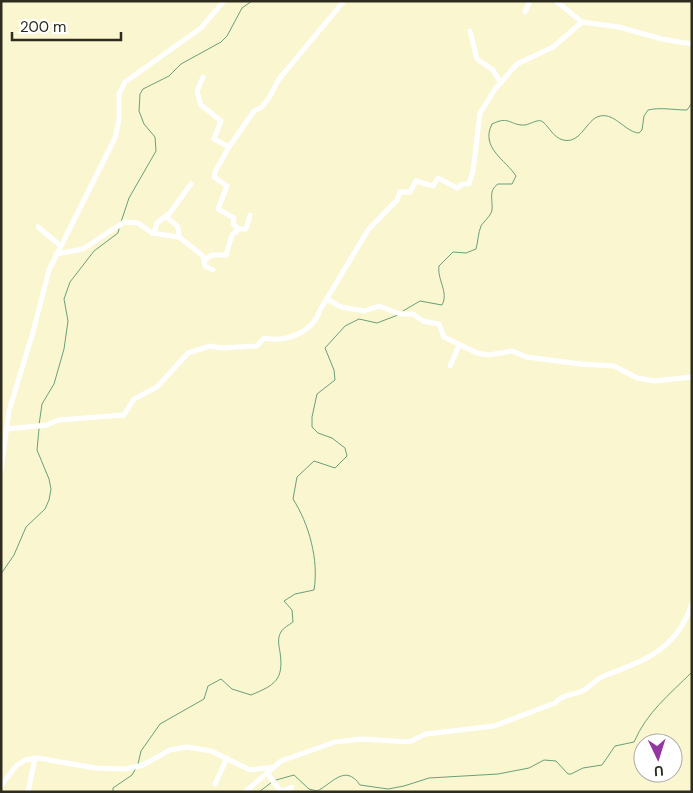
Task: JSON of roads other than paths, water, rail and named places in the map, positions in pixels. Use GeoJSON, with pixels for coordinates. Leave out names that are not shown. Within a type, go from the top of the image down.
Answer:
{"type":"FeatureCollection","features":[{"type":"Feature","properties":{"kind":"street"},"geometry":{"type":"LineString","coordinates":[[1,470],[13,393],[33,332],[49,270],[115,138],[119,120],[119,94],[124,82],[201,28],[224,1]]}},
{"type":"Feature","properties":{"kind":"street"},"geometry":{"type":"LineString","coordinates":[[250,215],[246,229],[239,229],[233,224],[234,218],[218,208],[227,186],[215,175],[229,147],[254,112],[262,107],[279,79],[344,1]]}},
{"type":"Feature","properties":{"kind":"street"},"geometry":{"type":"LineString","coordinates":[[525,12],[530,1]]}},
{"type":"Feature","properties":{"kind":"street"},"geometry":{"type":"LineString","coordinates":[[556,1],[564,3],[582,22],[620,27],[662,39],[692,44]]}},
{"type":"Feature","properties":{"kind":"street"},"geometry":{"type":"LineString","coordinates":[[7,429],[46,426],[58,420],[124,415],[134,399],[157,387],[188,353],[210,346],[221,348],[257,346],[264,338],[275,340],[297,333],[315,322],[368,230],[397,200],[400,192],[410,192],[416,181],[433,186],[438,178],[456,188],[469,184],[480,113],[517,64],[553,47],[582,22]]}},
{"type":"Feature","properties":{"kind":"street"},"geometry":{"type":"LineString","coordinates":[[470,31],[476,59],[493,70],[501,83]]}},
{"type":"Feature","properties":{"kind":"street"},"geometry":{"type":"LineString","coordinates":[[203,76],[198,91],[201,105],[221,121],[213,138],[229,147]]}},
{"type":"Feature","properties":{"kind":"street"},"geometry":{"type":"LineString","coordinates":[[154,234],[157,223],[166,215],[191,184]]}},
{"type":"Feature","properties":{"kind":"street"},"geometry":{"type":"LineString","coordinates":[[166,215],[178,227],[179,238]]}},
{"type":"Feature","properties":{"kind":"street"},"geometry":{"type":"LineString","coordinates":[[56,254],[83,249],[124,222],[138,223],[154,234],[179,238],[203,256],[205,266],[213,270]]}},
{"type":"Feature","properties":{"kind":"street"},"geometry":{"type":"LineString","coordinates":[[38,227],[61,246]]}},
{"type":"Feature","properties":{"kind":"street"},"geometry":{"type":"LineString","coordinates":[[205,260],[212,255],[226,255],[232,235],[239,229]]}},
{"type":"Feature","properties":{"kind":"street"},"geometry":{"type":"LineString","coordinates":[[327,299],[342,307],[364,311],[379,306],[400,314],[413,314],[426,322],[439,324],[444,337],[459,346],[489,355],[512,350],[526,357],[614,366],[637,378],[655,381],[692,377]]}},
{"type":"Feature","properties":{"kind":"street"},"geometry":{"type":"LineString","coordinates":[[450,366],[459,346]]}},
{"type":"Feature","properties":{"kind":"street"},"geometry":{"type":"LineString","coordinates":[[245,792],[274,766],[286,759],[335,742],[362,739],[410,742],[426,734],[494,726],[555,703],[562,696],[582,691],[603,676],[643,662],[662,648],[681,626],[692,603]]}},
{"type":"Feature","properties":{"kind":"street"},"geometry":{"type":"LineString","coordinates":[[1,786],[20,763],[35,758],[95,768],[133,768],[178,748],[204,749],[250,770],[274,766]]}},
{"type":"Feature","properties":{"kind":"street"},"geometry":{"type":"LineString","coordinates":[[28,792],[35,758]]}},
{"type":"Feature","properties":{"kind":"street"},"geometry":{"type":"LineString","coordinates":[[215,784],[227,758]]}},
{"type":"Feature","properties":{"kind":"street"},"geometry":{"type":"LineString","coordinates":[[267,773],[281,792],[292,788]]}},
{"type":"Feature","properties":{"kind":"waterway"},"geometry":{"type":"LineString","coordinates":[[121,222],[129,198],[156,151],[155,137],[144,124],[139,111],[140,94],[143,89],[169,76],[181,64],[221,42],[227,36],[242,8],[252,1]]}},
{"type":"Feature","properties":{"kind":"waterway"},"geometry":{"type":"LineString","coordinates":[[403,311],[420,301],[442,305],[444,291],[439,266],[453,252],[466,253],[476,249],[481,226],[492,210],[493,189],[498,184],[512,184],[516,176],[492,147],[489,140],[492,124],[503,120],[520,125],[541,121],[557,137],[569,140],[578,136],[597,117],[609,116],[628,129],[639,133],[642,130],[644,116],[648,110],[687,110],[692,103]]}},
{"type":"Feature","properties":{"kind":"waterway"},"geometry":{"type":"LineString","coordinates":[[39,425],[42,404],[54,384],[64,349],[68,321],[64,299],[70,282],[94,251],[118,233],[119,229]]}},
{"type":"Feature","properties":{"kind":"waterway"},"geometry":{"type":"LineString","coordinates":[[138,764],[141,751],[160,724],[204,699],[208,686],[221,679],[232,689],[251,695],[272,684],[279,675],[281,669],[279,637],[283,629],[293,622],[292,610],[284,601],[295,594],[314,590],[314,555],[304,520],[293,499],[297,477],[314,461],[335,468],[347,456],[345,448],[332,438],[318,433],[312,427],[317,394],[335,380],[334,370],[325,348],[345,326],[359,319],[377,323],[398,315]]}},
{"type":"Feature","properties":{"kind":"waterway"},"geometry":{"type":"LineString","coordinates":[[1,574],[14,555],[26,527],[45,509],[49,500],[51,489],[49,479],[37,450],[39,429]]}},
{"type":"Feature","properties":{"kind":"waterway"},"geometry":{"type":"LineString","coordinates":[[276,780],[294,775],[309,789],[317,791],[344,775],[354,779],[360,785],[388,789],[429,778],[498,774],[529,768],[544,760],[556,761],[568,774],[571,774],[583,768],[602,765],[615,746],[634,742],[639,731],[652,713],[692,672]]}},
{"type":"Feature","properties":{"kind":"waterway"},"geometry":{"type":"LineString","coordinates":[[113,792],[113,788],[132,775],[136,768]]}},
{"type":"Feature","properties":{"kind":"waterway"},"geometry":{"type":"LineString","coordinates":[[259,792],[272,782]]}}]}
